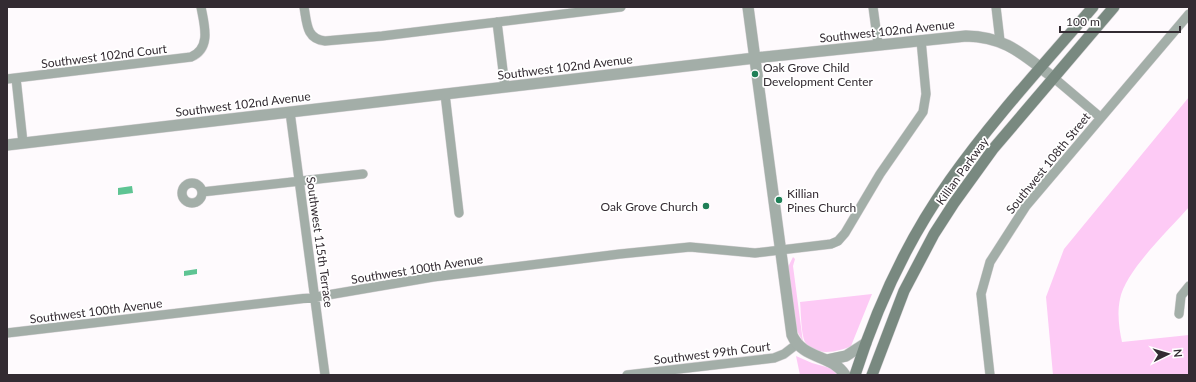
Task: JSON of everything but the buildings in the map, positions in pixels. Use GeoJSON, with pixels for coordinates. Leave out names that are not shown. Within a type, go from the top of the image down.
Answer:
{"type":"FeatureCollection","features":[{"type":"Feature","properties":{"kind":"main road","name":"Killian Parkway"},"geometry":{"type":"LineString","coordinates":[[855,375],[866,343],[896,271],[937,200],[971,151],[1040,68],[1094,7]]}},
{"type":"Feature","properties":{"kind":"main road","name":"Killian Parkway"},"geometry":{"type":"LineString","coordinates":[[872,375],[900,300],[938,228],[979,168],[1114,7]]}},
{"type":"Feature","properties":{"kind":"street","name":"Southwest 102nd Court"},"geometry":{"type":"LineString","coordinates":[[11,79],[192,57],[201,50],[205,44],[206,35],[201,7]]}},
{"type":"Feature","properties":{"kind":"street"},"geometry":{"type":"LineString","coordinates":[[304,7],[308,29],[316,40],[337,40],[621,7]]}},
{"type":"Feature","properties":{"kind":"street"},"geometry":{"type":"LineString","coordinates":[[748,7],[791,329],[797,344],[808,354],[827,360],[839,366],[846,375]]}},
{"type":"Feature","properties":{"kind":"street"},"geometry":{"type":"LineString","coordinates":[[873,7],[878,44]]}},
{"type":"Feature","properties":{"kind":"street"},"geometry":{"type":"LineString","coordinates":[[996,7],[1000,41]]}},
{"type":"Feature","properties":{"kind":"street","name":"Southwest 108th Street"},"geometry":{"type":"LineString","coordinates":[[990,375],[981,294],[990,262],[1026,206],[1189,14]]}},
{"type":"Feature","properties":{"kind":"street"},"geometry":{"type":"LineString","coordinates":[[497,22],[505,87]]}},
{"type":"Feature","properties":{"kind":"street","name":"Southwest 102nd Avenue"},"geometry":{"type":"LineString","coordinates":[[7,145],[878,44],[966,36],[1000,41],[1011,46],[1054,78],[1100,117]]}},
{"type":"Feature","properties":{"kind":"street","name":"Southwest 100th Avenue"},"geometry":{"type":"LineString","coordinates":[[7,333],[316,297],[440,276],[684,248],[702,248],[740,253],[831,244],[838,241],[846,233],[880,174],[923,112],[926,94],[921,40]]}},
{"type":"Feature","properties":{"kind":"street"},"geometry":{"type":"LineString","coordinates":[[11,79],[23,143]]}},
{"type":"Feature","properties":{"kind":"street"},"geometry":{"type":"LineString","coordinates":[[445,94],[459,213]]}},
{"type":"Feature","properties":{"kind":"street","name":"Southwest 115th Terrace"},"geometry":{"type":"LineString","coordinates":[[290,112],[316,297],[325,375]]}},
{"type":"Feature","properties":{"kind":"street"},"geometry":{"type":"LineString","coordinates":[[202,192],[363,174]]}},
{"type":"Feature","properties":{"kind":"street"},"geometry":{"type":"LineString","coordinates":[[1179,314],[1181,296],[1189,286]]}},
{"type":"Feature","properties":{"kind":"street"},"geometry":{"type":"LineString","coordinates":[[827,360],[846,356],[866,343]]}},
{"type":"Feature","properties":{"kind":"street","name":"Southwest 99th Court"},"geometry":{"type":"LineString","coordinates":[[627,375],[774,358],[784,354],[797,344]]}},
{"type":"Feature","properties":{"kind":"shaded area"},"geometry":{"type":"Polygon","coordinates":[[[1189,97],[1189,207],[1149,251],[1130,276],[1120,299],[1119,326],[1122,342],[1189,335],[1189,375],[1053,375],[1046,297],[1064,249],[1189,97]]]}},
{"type":"Feature","properties":{"kind":"shaded area"},"geometry":{"type":"Polygon","coordinates":[[[132,186],[133,193],[118,195],[118,188],[132,186]]]}},
{"type":"Feature","properties":{"kind":"shaded area"},"geometry":{"type":"Polygon","coordinates":[[[793,257],[795,259],[793,266],[803,342],[796,329],[787,269],[793,257]]]}},
{"type":"Feature","properties":{"kind":"shaded area"},"geometry":{"type":"Polygon","coordinates":[[[197,269],[197,274],[184,276],[184,271],[197,269]]]}},
{"type":"Feature","properties":{"kind":"shaded area"},"geometry":{"type":"Polygon","coordinates":[[[872,294],[851,346],[840,350],[827,352],[814,350],[805,342],[802,328],[800,302],[872,294]]]}},
{"type":"Feature","properties":{"kind":"shaded area"},"geometry":{"type":"Polygon","coordinates":[[[796,356],[812,363],[830,368],[840,375],[800,375],[796,356]]]}},
{"type":"Feature","properties":{"kind":"place","name":"Oak Grove Child Development Center"},"geometry":{"type":"Point","coordinates":[755,74]}},
{"type":"Feature","properties":{"kind":"place","name":"Killian Pines Church"},"geometry":{"type":"Point","coordinates":[779,200]}},
{"type":"Feature","properties":{"kind":"place","name":"Oak Grove Church"},"geometry":{"type":"Point","coordinates":[706,206]}}]}
